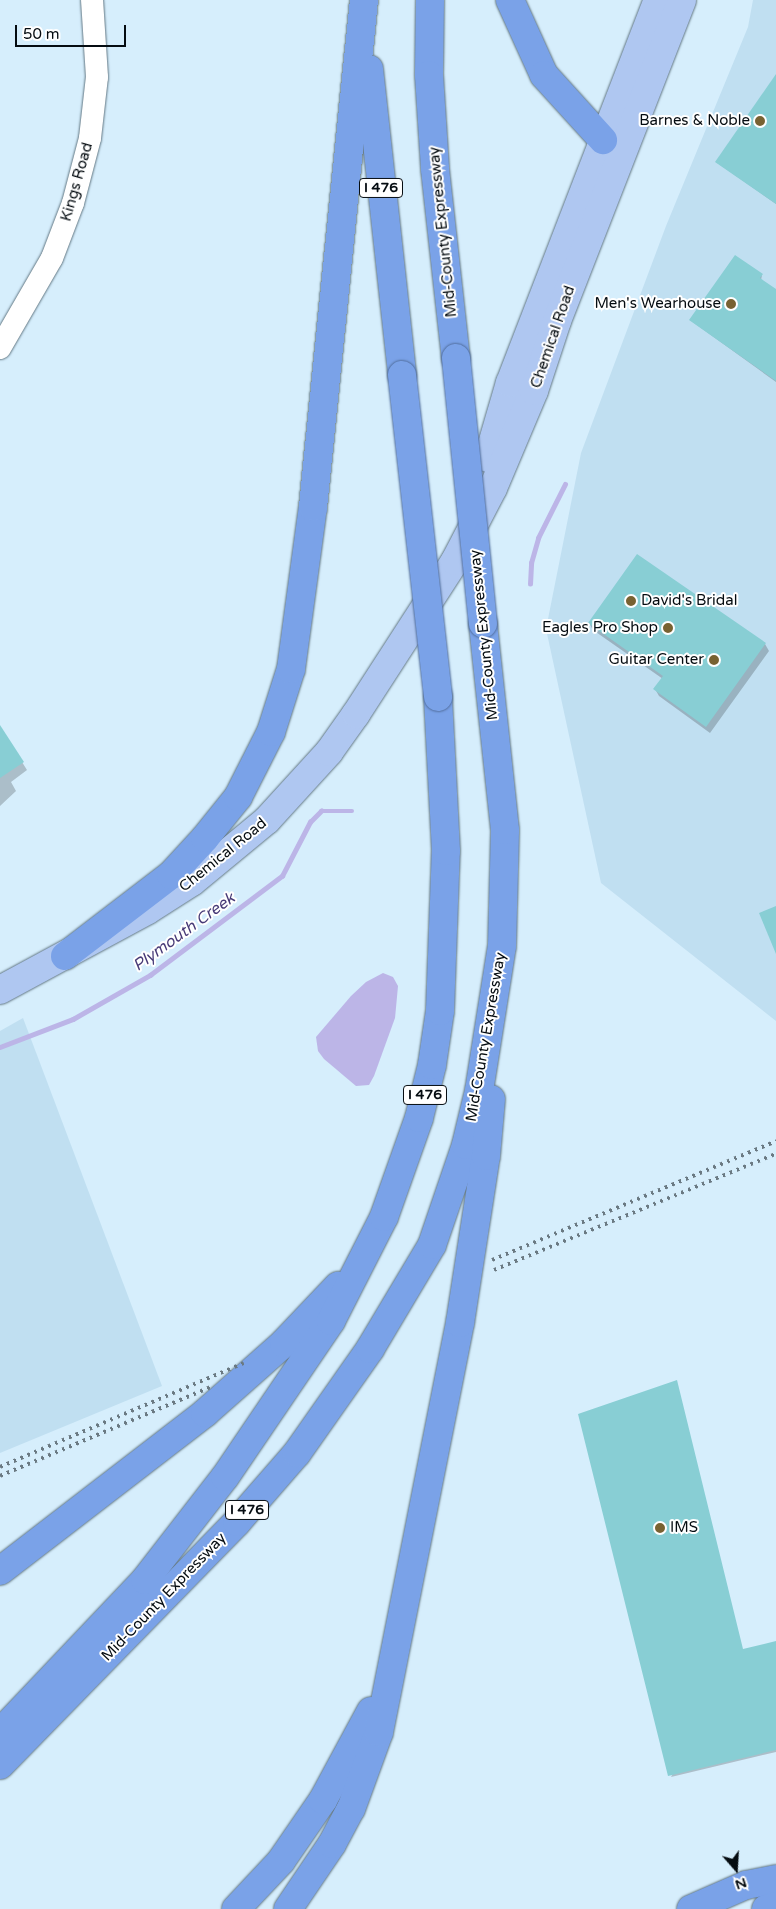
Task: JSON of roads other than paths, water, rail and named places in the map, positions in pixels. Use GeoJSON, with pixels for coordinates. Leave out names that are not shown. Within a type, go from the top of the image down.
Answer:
{"type":"FeatureCollection","features":[{"type":"Feature","properties":{"kind":"highway"},"geometry":{"type":"LineString","coordinates":[[65,956],[171,875],[205,838],[238,797],[274,723],[291,669],[313,507],[364,0]]}},
{"type":"Feature","properties":{"kind":"highway","name":"Mid-County Expressway"},"geometry":{"type":"LineString","coordinates":[[11,1732],[145,1580],[225,1477],[331,1321],[372,1244],[402,1172],[419,1118],[432,1065],[440,1011],[446,851],[438,697],[369,66],[371,0]]}},
{"type":"Feature","properties":{"kind":"highway","name":"Mid-County Expressway"},"geometry":{"type":"LineString","coordinates":[[11,1732],[237,1522],[297,1453],[370,1348],[432,1246],[466,1145],[493,1018],[502,946],[505,830],[435,169],[429,75],[430,0]]}},
{"type":"Feature","properties":{"kind":"highway"},"geometry":{"type":"LineString","coordinates":[[510,0],[544,75],[616,139]]}},
{"type":"Feature","properties":{"kind":"highway"},"geometry":{"type":"LineString","coordinates":[[288,1909],[332,1844],[351,1809],[378,1732],[406,1579],[460,1323],[484,1166],[491,1102],[493,1018]]}},
{"type":"Feature","properties":{"kind":"highway"},"geometry":{"type":"LineString","coordinates":[[0,1571],[246,1378],[320,1306],[372,1244]]}},
{"type":"Feature","properties":{"kind":"highway"},"geometry":{"type":"LineString","coordinates":[[236,1909],[281,1861],[323,1800],[364,1727],[380,1692],[396,1641]]}},
{"type":"Feature","properties":{"kind":"highway","name":"I 476"},"geometry":{"type":"LineString","coordinates":[[0,1765],[11,1732]]}},
{"type":"Feature","properties":{"kind":"highway"},"geometry":{"type":"LineString","coordinates":[[691,1909],[746,1884],[776,1879]]}},
{"type":"Feature","properties":{"kind":"highway"},"geometry":{"type":"LineString","coordinates":[[766,1909],[776,1906]]}},
{"type":"Feature","properties":{"kind":"main road","name":"Chemical Road"},"geometry":{"type":"LineString","coordinates":[[0,990],[65,956],[192,882],[267,820],[329,752],[392,658],[455,561],[494,488],[534,391],[557,320],[618,164],[616,139],[658,0]]}},
{"type":"Feature","properties":{"kind":"main road","name":"Chemical Road"},"geometry":{"type":"LineString","coordinates":[[392,658],[456,533],[488,459],[510,383],[616,139],[682,0]]}},
{"type":"Feature","properties":{"kind":"street","name":"Kings Road"},"geometry":{"type":"LineString","coordinates":[[0,348],[52,258],[73,203],[90,138],[97,77],[92,0]]}},
{"type":"Feature","properties":{"kind":"waterway","name":"Plymouth Creek"},"geometry":{"type":"LineString","coordinates":[[530,584],[531,563],[538,538],[565,484]]}},
{"type":"Feature","properties":{"kind":"waterway","name":"Plymouth Creek"},"geometry":{"type":"LineString","coordinates":[[0,1047],[73,1019],[150,975],[282,876],[310,822],[321,811],[352,811]]}},
{"type":"Feature","properties":{"kind":"railway"},"geometry":{"type":"LineString","coordinates":[[492,1260],[776,1141]]}},
{"type":"Feature","properties":{"kind":"railway"},"geometry":{"type":"LineString","coordinates":[[494,1270],[776,1154]]}},
{"type":"Feature","properties":{"kind":"railway"},"geometry":{"type":"LineString","coordinates":[[0,1467],[244,1363]]}},
{"type":"Feature","properties":{"kind":"railway"},"geometry":{"type":"LineString","coordinates":[[0,1476],[213,1386]]}},
{"type":"Feature","properties":{"kind":"place","name":"Barnes & Noble"},"geometry":{"type":"Point","coordinates":[760,121]}},
{"type":"Feature","properties":{"kind":"place","name":"Men's Wearhouse"},"geometry":{"type":"Point","coordinates":[731,304]}},
{"type":"Feature","properties":{"kind":"place","name":"David's Bridal"},"geometry":{"type":"Point","coordinates":[631,601]}},
{"type":"Feature","properties":{"kind":"place","name":"Eagles Pro Shop"},"geometry":{"type":"Point","coordinates":[668,628]}},
{"type":"Feature","properties":{"kind":"place","name":"Guitar Center"},"geometry":{"type":"Point","coordinates":[714,660]}},
{"type":"Feature","properties":{"kind":"place","name":"IMS"},"geometry":{"type":"Point","coordinates":[660,1528]}}]}
